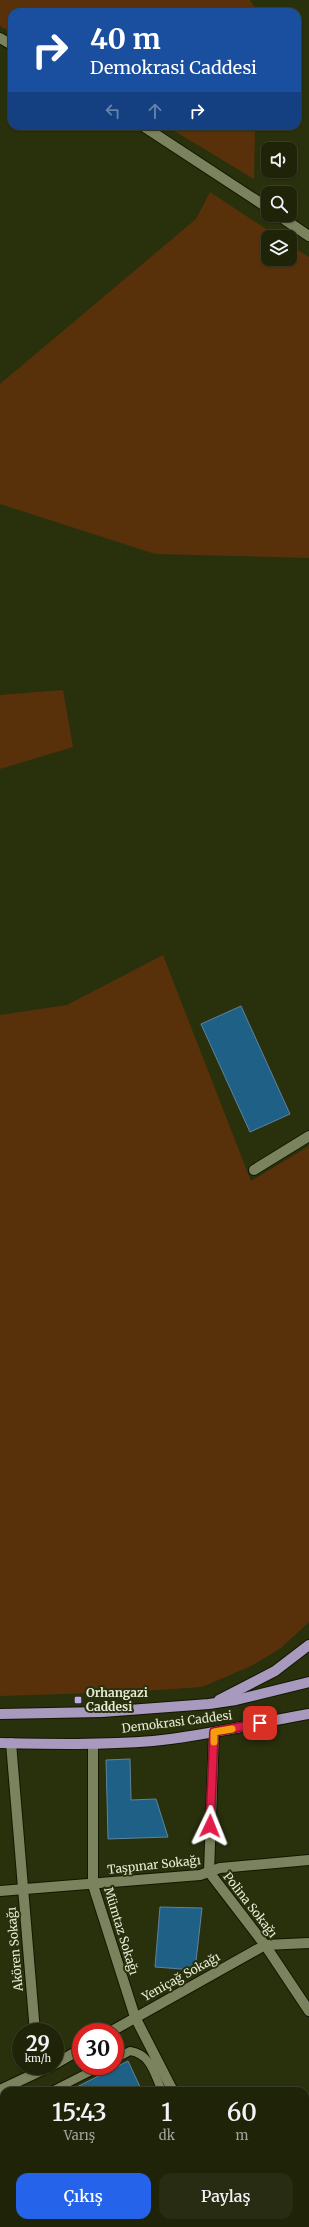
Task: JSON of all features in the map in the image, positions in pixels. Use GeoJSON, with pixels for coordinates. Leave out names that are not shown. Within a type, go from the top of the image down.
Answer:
{"type":"FeatureCollection","features":[{"type":"Feature","properties":{"kind":"main road"},"geometry":{"type":"LineString","coordinates":[[209,1704],[276,1671],[309,1645]]}},
{"type":"Feature","properties":{"kind":"main road","name":"Demokrasi Caddesi"},"geometry":{"type":"LineString","coordinates":[[0,1714],[102,1712],[209,1704],[236,1700],[309,1682]]}},
{"type":"Feature","properties":{"kind":"main road","name":"Demokrasi Caddesi"},"geometry":{"type":"LineString","coordinates":[[0,1743],[94,1744],[153,1741],[214,1732],[309,1714]]}},
{"type":"Feature","properties":{"kind":"street"},"geometry":{"type":"LineString","coordinates":[[149,130],[261,203]]}},
{"type":"Feature","properties":{"kind":"street"},"geometry":{"type":"LineString","coordinates":[[288,222],[309,236]]}},
{"type":"Feature","properties":{"kind":"street"},"geometry":{"type":"LineString","coordinates":[[254,1170],[309,1136]]}},
{"type":"Feature","properties":{"kind":"street","name":"Polina Sokağı"},"geometry":{"type":"LineString","coordinates":[[214,1732],[209,1872],[265,1945],[309,2011]]}},
{"type":"Feature","properties":{"kind":"street","name":"Akören Sokağı"},"geometry":{"type":"LineString","coordinates":[[10,1743],[34,2023]]}},
{"type":"Feature","properties":{"kind":"street","name":"Mümtaz Sokağı"},"geometry":{"type":"LineString","coordinates":[[94,1744],[93,1885],[134,2017],[171,2087]]}},
{"type":"Feature","properties":{"kind":"street","name":"Taşpınar Sokağı"},"geometry":{"type":"LineString","coordinates":[[0,1891],[93,1885],[200,1875],[220,1868],[309,1860]]}},
{"type":"Feature","properties":{"kind":"street"},"geometry":{"type":"LineString","coordinates":[[265,1945],[309,1944]]}},
{"type":"Feature","properties":{"kind":"street","name":"Yeniçağ Sokağı"},"geometry":{"type":"LineString","coordinates":[[124,2023],[265,1945]]}},
{"type":"Feature","properties":{"kind":"street"},"geometry":{"type":"LineString","coordinates":[[6,2087],[28,2075]]}},
{"type":"Feature","properties":{"kind":"lane"},"geometry":{"type":"LineString","coordinates":[[124,2054],[130,2051],[145,2057],[152,2067],[160,2087]]}},
{"type":"Feature","properties":{"kind":"lane"},"geometry":{"type":"LineString","coordinates":[[60,2087],[83,2075]]}},
{"type":"Feature","properties":{"kind":"shaded area"},"geometry":{"type":"Polygon","coordinates":[[[0,0],[250,0],[255,8],[8,8],[8,31],[0,26],[0,0]]]}},
{"type":"Feature","properties":{"kind":"shaded area"},"geometry":{"type":"Polygon","coordinates":[[[173,130],[255,130],[254,179],[173,130]]]}},
{"type":"Feature","properties":{"kind":"shaded area"},"geometry":{"type":"Polygon","coordinates":[[[210,192],[267,230],[261,230],[261,266],[297,266],[297,249],[309,257],[309,558],[155,554],[0,504],[0,384],[196,219],[210,192]]]}},
{"type":"Feature","properties":{"kind":"shaded area"},"geometry":{"type":"Polygon","coordinates":[[[63,690],[73,747],[0,769],[0,695],[63,690]]]}},
{"type":"Feature","properties":{"kind":"shaded area"},"geometry":{"type":"Polygon","coordinates":[[[163,955],[251,1181],[309,1146],[309,1622],[281,1648],[251,1666],[202,1687],[127,1692],[0,1696],[0,1015],[67,1005],[163,955]]]}},
{"type":"Feature","properties":{"kind":"building"},"geometry":{"type":"Polygon","coordinates":[[[241,1006],[290,1114],[250,1132],[201,1024],[241,1006]]]}},
{"type":"Feature","properties":{"kind":"building"},"geometry":{"type":"Polygon","coordinates":[[[130,1759],[131,1800],[156,1799],[168,1837],[108,1839],[106,1760],[130,1759]]]}},
{"type":"Feature","properties":{"kind":"building"},"geometry":{"type":"Polygon","coordinates":[[[160,1907],[202,1908],[195,1970],[155,1967],[160,1907]]]}},
{"type":"Feature","properties":{"kind":"building"},"geometry":{"type":"Polygon","coordinates":[[[128,2061],[140,2087],[77,2087],[100,2075],[124,2075],[124,2063],[128,2061]]]}},
{"type":"Feature","properties":{"kind":"slow traffic"},"geometry":{"type":"LineString","coordinates":[[214,1742],[214,1732],[232,1729]]}},
{"type":"Feature","properties":{"kind":"place","name":"Orhangazi Caddesi"},"geometry":{"type":"Point","coordinates":[78,1700]}},
{"type":"Feature","properties":{"kind":"route"},"geometry":{"type":"LineString","coordinates":[[210,1826],[214,1732],[260,1723]]}}]}
